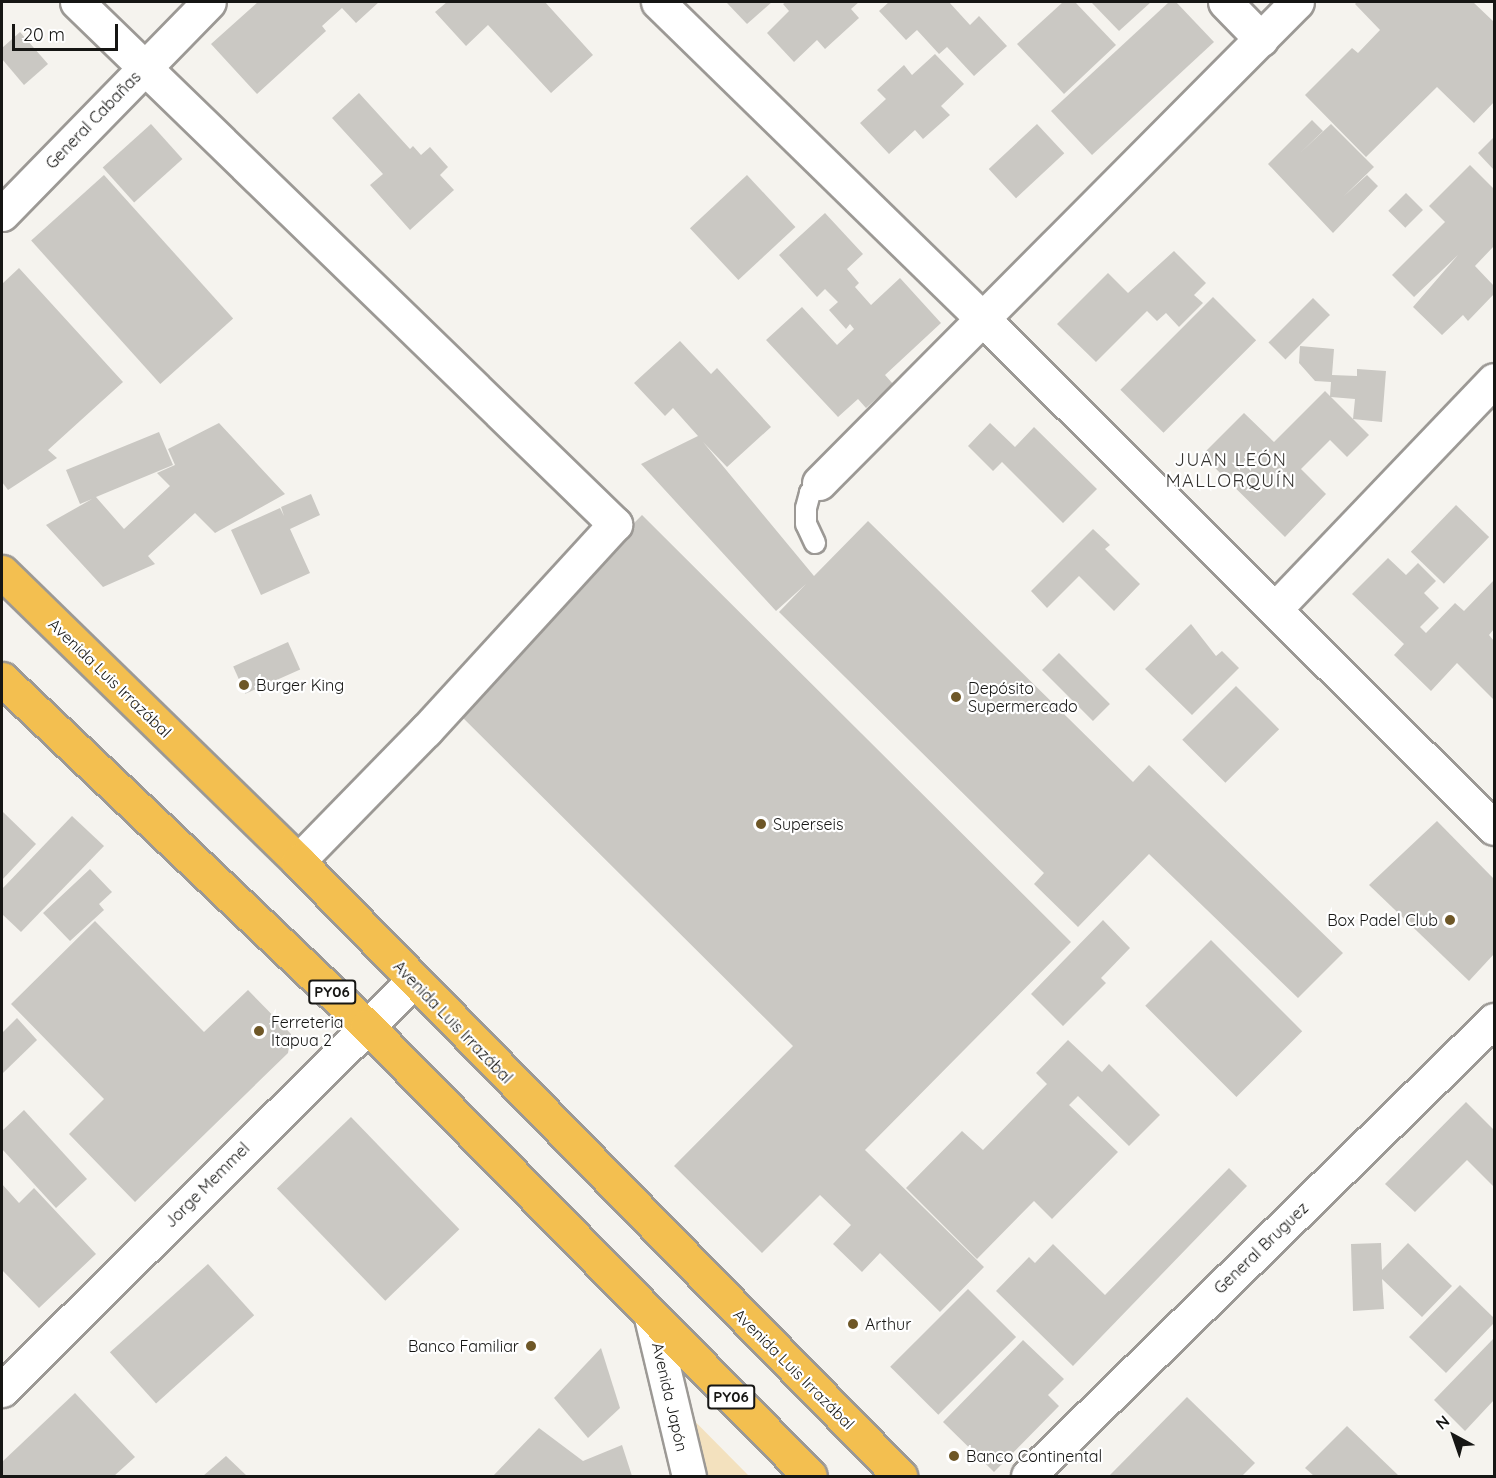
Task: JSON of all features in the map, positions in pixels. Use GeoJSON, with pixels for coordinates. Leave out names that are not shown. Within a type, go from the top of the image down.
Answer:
{"type":"FeatureCollection","features":[{"type":"Feature","properties":{"kind":"highway","name":"Avenida Luis Irrazábal"},"geometry":{"type":"LineString","coordinates":[[2,572],[298,861],[900,1476]]}},
{"type":"Feature","properties":{"kind":"highway","name":"PY06"},"geometry":{"type":"LineString","coordinates":[[2,678],[367,1026],[810,1476]]}},
{"type":"Feature","properties":{"kind":"street"},"geometry":{"type":"LineString","coordinates":[[77,2],[615,524],[426,730],[298,861]]}},
{"type":"Feature","properties":{"kind":"street","name":"General Cabañas"},"geometry":{"type":"LineString","coordinates":[[2,214],[209,2]]}},
{"type":"Feature","properties":{"kind":"street"},"geometry":{"type":"LineString","coordinates":[[658,2],[984,319],[1494,828]]}},
{"type":"Feature","properties":{"kind":"street"},"geometry":{"type":"LineString","coordinates":[[1225,2],[1261,39]]}},
{"type":"Feature","properties":{"kind":"street"},"geometry":{"type":"LineString","coordinates":[[819,483],[1298,2]]}},
{"type":"Feature","properties":{"kind":"street"},"geometry":{"type":"LineString","coordinates":[[1276,608],[1494,380]]}},
{"type":"Feature","properties":{"kind":"street","name":"Jorge Memmel"},"geometry":{"type":"LineString","coordinates":[[2,1390],[413,981]]}},
{"type":"Feature","properties":{"kind":"street","name":"General Bruguez"},"geometry":{"type":"LineString","coordinates":[[1028,1476],[1494,1020]]}},
{"type":"Feature","properties":{"kind":"street","name":"Avenida Japón"},"geometry":{"type":"LineString","coordinates":[[651,1317],[689,1476]]}},
{"type":"Feature","properties":{"kind":"lane"},"geometry":{"type":"LineString","coordinates":[[815,543],[806,524],[806,508],[810,493],[819,483]]}},
{"type":"Feature","properties":{"kind":"shaded area"},"geometry":{"type":"Polygon","coordinates":[[[652,1378],[749,1476],[677,1476],[652,1378]]]}},
{"type":"Feature","properties":{"kind":"building"},"geometry":{"type":"Polygon","coordinates":[[[258,2],[379,2],[356,23],[342,8],[322,26],[326,31],[257,94],[211,44],[258,2]]]}},
{"type":"Feature","properties":{"kind":"building"},"geometry":{"type":"Polygon","coordinates":[[[447,2],[545,2],[593,55],[551,93],[488,25],[466,46],[435,12],[447,2]]]}},
{"type":"Feature","properties":{"kind":"building"},"geometry":{"type":"Polygon","coordinates":[[[726,2],[772,2],[747,24],[726,2]]]}},
{"type":"Feature","properties":{"kind":"building"},"geometry":{"type":"Polygon","coordinates":[[[786,2],[859,2],[851,9],[859,18],[825,49],[817,40],[794,62],[767,33],[789,11],[783,4],[786,2]]]}},
{"type":"Feature","properties":{"kind":"building"},"geometry":{"type":"Polygon","coordinates":[[[889,2],[949,2],[970,25],[979,16],[1007,46],[974,76],[947,47],[939,54],[917,30],[906,40],[879,11],[889,2]]]}},
{"type":"Feature","properties":{"kind":"building"},"geometry":{"type":"Polygon","coordinates":[[[1063,2],[1075,2],[1116,45],[1064,94],[1017,44],[1063,2]]]}},
{"type":"Feature","properties":{"kind":"building"},"geometry":{"type":"Polygon","coordinates":[[[1091,2],[1151,2],[1119,31],[1091,2]]]}},
{"type":"Feature","properties":{"kind":"building"},"geometry":{"type":"Polygon","coordinates":[[[1169,2],[1176,2],[1214,42],[1092,155],[1051,111],[1169,2]]]}},
{"type":"Feature","properties":{"kind":"building"},"geometry":{"type":"Polygon","coordinates":[[[1357,2],[1473,2],[1494,22],[1494,102],[1474,123],[1437,87],[1366,157],[1305,95],[1352,48],[1358,53],[1380,30],[1355,4],[1357,2]]]}},
{"type":"Feature","properties":{"kind":"building"},"geometry":{"type":"Polygon","coordinates":[[[20,32],[48,64],[24,85],[2,59],[2,48],[20,32]]]}},
{"type":"Feature","properties":{"kind":"building"},"geometry":{"type":"Polygon","coordinates":[[[935,54],[964,84],[941,106],[950,115],[923,139],[915,130],[889,154],[860,123],[886,99],[877,90],[904,65],[912,75],[935,54]]]}},
{"type":"Feature","properties":{"kind":"building"},"geometry":{"type":"Polygon","coordinates":[[[359,93],[410,149],[413,146],[421,155],[430,147],[448,167],[440,175],[454,190],[410,230],[370,185],[383,174],[332,118],[359,93]]]}},
{"type":"Feature","properties":{"kind":"building"},"geometry":{"type":"Polygon","coordinates":[[[1312,120],[1323,131],[1299,154],[1331,124],[1374,167],[1343,197],[1367,175],[1378,186],[1333,233],[1268,164],[1312,120]]]}},
{"type":"Feature","properties":{"kind":"building"},"geometry":{"type":"Polygon","coordinates":[[[151,124],[182,159],[134,202],[103,167],[151,124]]]}},
{"type":"Feature","properties":{"kind":"building"},"geometry":{"type":"Polygon","coordinates":[[[1037,124],[1064,153],[1016,198],[989,169],[1037,124]]]}},
{"type":"Feature","properties":{"kind":"building"},"geometry":{"type":"Polygon","coordinates":[[[1494,137],[1494,170],[1478,153],[1494,137]]]}},
{"type":"Feature","properties":{"kind":"building"},"geometry":{"type":"Polygon","coordinates":[[[1470,165],[1494,189],[1494,246],[1475,266],[1494,286],[1494,294],[1468,321],[1463,315],[1442,335],[1413,307],[1458,255],[1414,297],[1392,275],[1445,222],[1429,206],[1470,165]]]}},
{"type":"Feature","properties":{"kind":"building"},"geometry":{"type":"Polygon","coordinates":[[[104,175],[233,318],[160,384],[31,241],[104,175]]]}},
{"type":"Feature","properties":{"kind":"building"},"geometry":{"type":"Polygon","coordinates":[[[747,175],[795,227],[738,280],[690,228],[747,175]]]}},
{"type":"Feature","properties":{"kind":"building"},"geometry":{"type":"Polygon","coordinates":[[[1406,193],[1423,210],[1405,228],[1388,211],[1406,193]]]}},
{"type":"Feature","properties":{"kind":"building"},"geometry":{"type":"Polygon","coordinates":[[[825,213],[863,254],[847,269],[859,283],[855,287],[871,305],[900,278],[941,323],[885,375],[893,384],[866,408],[858,399],[838,417],[766,340],[802,307],[837,345],[854,329],[850,324],[846,329],[829,310],[838,302],[825,289],[817,297],[779,255],[825,213]]]}},
{"type":"Feature","properties":{"kind":"building"},"geometry":{"type":"Polygon","coordinates":[[[1174,251],[1206,283],[1194,295],[1203,303],[1179,327],[1166,313],[1157,321],[1147,311],[1096,362],[1057,324],[1108,273],[1128,293],[1174,251]]]}},
{"type":"Feature","properties":{"kind":"building"},"geometry":{"type":"Polygon","coordinates":[[[19,268],[123,382],[48,450],[57,458],[8,490],[2,482],[2,284],[19,268]]]}},
{"type":"Feature","properties":{"kind":"building"},"geometry":{"type":"Polygon","coordinates":[[[1213,297],[1256,340],[1164,433],[1120,390],[1213,297]]]}},
{"type":"Feature","properties":{"kind":"building"},"geometry":{"type":"Polygon","coordinates":[[[1313,298],[1330,315],[1285,360],[1268,343],[1313,298]]]}},
{"type":"Feature","properties":{"kind":"building"},"geometry":{"type":"Polygon","coordinates":[[[680,341],[711,374],[717,368],[771,427],[727,467],[703,442],[814,576],[868,521],[1133,782],[1149,765],[1343,953],[1298,998],[1149,854],[1078,927],[1034,884],[1044,873],[779,612],[806,584],[776,611],[641,464],[698,436],[673,408],[665,416],[634,383],[680,341]]]}},
{"type":"Feature","properties":{"kind":"building"},"geometry":{"type":"Polygon","coordinates":[[[1300,346],[1334,349],[1332,375],[1357,376],[1357,369],[1386,371],[1382,422],[1353,419],[1369,435],[1347,457],[1330,440],[1301,469],[1326,494],[1285,537],[1202,455],[1244,413],[1274,442],[1325,391],[1330,396],[1331,382],[1315,381],[1299,363],[1300,346]],[[1331,397],[1353,419],[1355,399],[1331,397]]]}},
{"type":"Feature","properties":{"kind":"building"},"geometry":{"type":"Polygon","coordinates":[[[219,423],[285,494],[215,533],[195,513],[148,556],[155,564],[103,587],[46,525],[92,499],[80,504],[66,470],[159,432],[173,465],[96,497],[124,529],[170,486],[157,473],[175,465],[168,449],[219,423]]]}},
{"type":"Feature","properties":{"kind":"building"},"geometry":{"type":"Polygon","coordinates":[[[990,423],[1015,447],[1034,427],[1097,489],[1063,523],[1002,462],[993,471],[968,446],[990,423]]]}},
{"type":"Feature","properties":{"kind":"building"},"geometry":{"type":"Polygon","coordinates":[[[311,494],[320,515],[290,529],[310,573],[261,595],[231,530],[280,508],[284,516],[281,507],[311,494]]]}},
{"type":"Feature","properties":{"kind":"building"},"geometry":{"type":"Polygon","coordinates":[[[1456,505],[1489,537],[1444,584],[1411,552],[1456,505]]]}},
{"type":"Feature","properties":{"kind":"building","name":"Superseis"},"geometry":{"type":"Polygon","coordinates":[[[642,515],[1071,942],[865,1150],[984,1267],[940,1312],[880,1253],[862,1272],[833,1244],[851,1225],[820,1195],[762,1253],[674,1166],[793,1046],[452,707],[642,515]]]}},
{"type":"Feature","properties":{"kind":"building"},"geometry":{"type":"Polygon","coordinates":[[[1093,529],[1110,545],[1105,549],[1140,584],[1114,611],[1079,576],[1047,608],[1031,591],[1093,529]]]}},
{"type":"Feature","properties":{"kind":"building"},"geometry":{"type":"Polygon","coordinates":[[[1388,558],[1406,575],[1418,563],[1436,581],[1424,593],[1439,608],[1420,627],[1426,633],[1455,603],[1464,611],[1494,580],[1494,629],[1489,635],[1494,641],[1494,700],[1457,663],[1431,691],[1394,655],[1404,644],[1352,594],[1388,558]]]}},
{"type":"Feature","properties":{"kind":"building"},"geometry":{"type":"Polygon","coordinates":[[[1191,624],[1216,656],[1222,651],[1239,668],[1192,715],[1145,669],[1191,624]]]}},
{"type":"Feature","properties":{"kind":"building"},"geometry":{"type":"Polygon","coordinates":[[[288,642],[300,669],[245,694],[233,666],[288,642]]]}},
{"type":"Feature","properties":{"kind":"building"},"geometry":{"type":"Polygon","coordinates":[[[1059,653],[1110,704],[1093,721],[1042,670],[1059,653]]]}},
{"type":"Feature","properties":{"kind":"building"},"geometry":{"type":"Polygon","coordinates":[[[1236,686],[1279,729],[1225,783],[1182,740],[1236,686]]]}},
{"type":"Feature","properties":{"kind":"building"},"geometry":{"type":"Polygon","coordinates":[[[2,811],[36,844],[2,880],[2,811]]]}},
{"type":"Feature","properties":{"kind":"building"},"geometry":{"type":"Polygon","coordinates":[[[72,816],[104,846],[21,932],[2,914],[2,889],[72,816]]]}},
{"type":"Feature","properties":{"kind":"building","name":"Box Padel Club"},"geometry":{"type":"Polygon","coordinates":[[[1437,821],[1494,879],[1494,954],[1469,981],[1369,885],[1437,821]]]}},
{"type":"Feature","properties":{"kind":"building"},"geometry":{"type":"Polygon","coordinates":[[[90,869],[112,892],[99,904],[104,910],[70,941],[43,913],[90,869]]]}},
{"type":"Feature","properties":{"kind":"building"},"geometry":{"type":"Polygon","coordinates":[[[1103,920],[1130,948],[1101,978],[1106,983],[1063,1026],[1031,994],[1103,920]]]}},
{"type":"Feature","properties":{"kind":"building"},"geometry":{"type":"Polygon","coordinates":[[[95,921],[204,1032],[248,990],[291,1034],[288,1053],[135,1202],[69,1134],[104,1099],[11,1004],[95,921]]]}},
{"type":"Feature","properties":{"kind":"building"},"geometry":{"type":"Polygon","coordinates":[[[1211,940],[1302,1031],[1236,1097],[1145,1006],[1211,940]]]}},
{"type":"Feature","properties":{"kind":"building"},"geometry":{"type":"Polygon","coordinates":[[[17,1018],[37,1040],[2,1074],[2,1033],[17,1018]]]}},
{"type":"Feature","properties":{"kind":"building"},"geometry":{"type":"Polygon","coordinates":[[[1068,1040],[1102,1072],[1109,1064],[1160,1115],[1129,1146],[1078,1096],[1069,1105],[1118,1152],[1052,1219],[1034,1201],[977,1259],[906,1188],[962,1131],[983,1150],[1047,1084],[1036,1073],[1068,1040]]]}},
{"type":"Feature","properties":{"kind":"building"},"geometry":{"type":"Polygon","coordinates":[[[1466,1102],[1494,1130],[1494,1187],[1467,1160],[1415,1212],[1385,1184],[1466,1102]]]}},
{"type":"Feature","properties":{"kind":"building"},"geometry":{"type":"Polygon","coordinates":[[[24,1110],[87,1179],[56,1208],[2,1149],[2,1131],[24,1110]]]}},
{"type":"Feature","properties":{"kind":"building"},"geometry":{"type":"Polygon","coordinates":[[[351,1117],[459,1229],[385,1301],[277,1189],[351,1117]]]}},
{"type":"Feature","properties":{"kind":"building"},"geometry":{"type":"Polygon","coordinates":[[[1229,1168],[1247,1186],[1073,1366],[996,1291],[1029,1257],[1035,1263],[1053,1244],[1105,1295],[1229,1168]]]}},
{"type":"Feature","properties":{"kind":"building"},"geometry":{"type":"Polygon","coordinates":[[[2,1184],[19,1203],[34,1188],[96,1254],[39,1308],[2,1270],[2,1184]]]}},
{"type":"Feature","properties":{"kind":"building"},"geometry":{"type":"Polygon","coordinates":[[[1381,1243],[1382,1270],[1408,1243],[1452,1286],[1422,1317],[1382,1279],[1384,1309],[1353,1311],[1351,1244],[1381,1243]]]}},
{"type":"Feature","properties":{"kind":"building"},"geometry":{"type":"Polygon","coordinates":[[[208,1264],[254,1315],[156,1404],[110,1352],[208,1264]]]}},
{"type":"Feature","properties":{"kind":"building"},"geometry":{"type":"Polygon","coordinates":[[[1460,1285],[1494,1318],[1494,1323],[1446,1373],[1409,1337],[1460,1285]]]}},
{"type":"Feature","properties":{"kind":"building"},"geometry":{"type":"Polygon","coordinates":[[[968,1289],[1016,1337],[938,1415],[890,1367],[968,1289]]]}},
{"type":"Feature","properties":{"kind":"building"},"geometry":{"type":"Polygon","coordinates":[[[1494,1338],[1494,1400],[1465,1431],[1434,1400],[1494,1338]]]}},
{"type":"Feature","properties":{"kind":"building"},"geometry":{"type":"Polygon","coordinates":[[[1023,1340],[1064,1379],[1048,1395],[1059,1406],[994,1472],[943,1422],[1023,1340]]]}},
{"type":"Feature","properties":{"kind":"building"},"geometry":{"type":"Polygon","coordinates":[[[601,1348],[620,1408],[588,1438],[554,1398],[601,1348]]]}},
{"type":"Feature","properties":{"kind":"building"},"geometry":{"type":"Polygon","coordinates":[[[75,1393],[135,1457],[114,1476],[2,1476],[2,1462],[75,1393]]]}},
{"type":"Feature","properties":{"kind":"building"},"geometry":{"type":"Polygon","coordinates":[[[1187,1397],[1255,1463],[1242,1476],[1109,1476],[1187,1397]]]}},
{"type":"Feature","properties":{"kind":"building"},"geometry":{"type":"Polygon","coordinates":[[[1347,1426],[1399,1476],[1314,1476],[1305,1468],[1347,1426]]]}},
{"type":"Feature","properties":{"kind":"building"},"geometry":{"type":"Polygon","coordinates":[[[539,1428],[583,1461],[622,1445],[632,1476],[493,1476],[539,1428]]]}},
{"type":"Feature","properties":{"kind":"building"},"geometry":{"type":"Polygon","coordinates":[[[226,1456],[247,1476],[203,1476],[226,1456]]]}},
{"type":"Feature","properties":{"kind":"place","name":"Burger King"},"geometry":{"type":"Point","coordinates":[244,685]}},
{"type":"Feature","properties":{"kind":"place","name":"Depósito Supermercado"},"geometry":{"type":"Point","coordinates":[956,697]}},
{"type":"Feature","properties":{"kind":"place","name":"Superseis"},"geometry":{"type":"Point","coordinates":[761,824]}},
{"type":"Feature","properties":{"kind":"place","name":"Box Padel Club"},"geometry":{"type":"Point","coordinates":[1450,920]}},
{"type":"Feature","properties":{"kind":"place","name":"Ferreteria Itapua 2"},"geometry":{"type":"Point","coordinates":[259,1031]}},
{"type":"Feature","properties":{"kind":"place","name":"Arthur"},"geometry":{"type":"Point","coordinates":[853,1324]}},
{"type":"Feature","properties":{"kind":"place","name":"Banco Familiar"},"geometry":{"type":"Point","coordinates":[531,1346]}},
{"type":"Feature","properties":{"kind":"place","name":"Banco Continental"},"geometry":{"type":"Point","coordinates":[954,1456]}},
{"type":"Feature","properties":{"kind":"district","name":"JUAN LEÓN MALLORQUÍN"},"geometry":{"type":"Point","coordinates":[1231,471]}}]}
